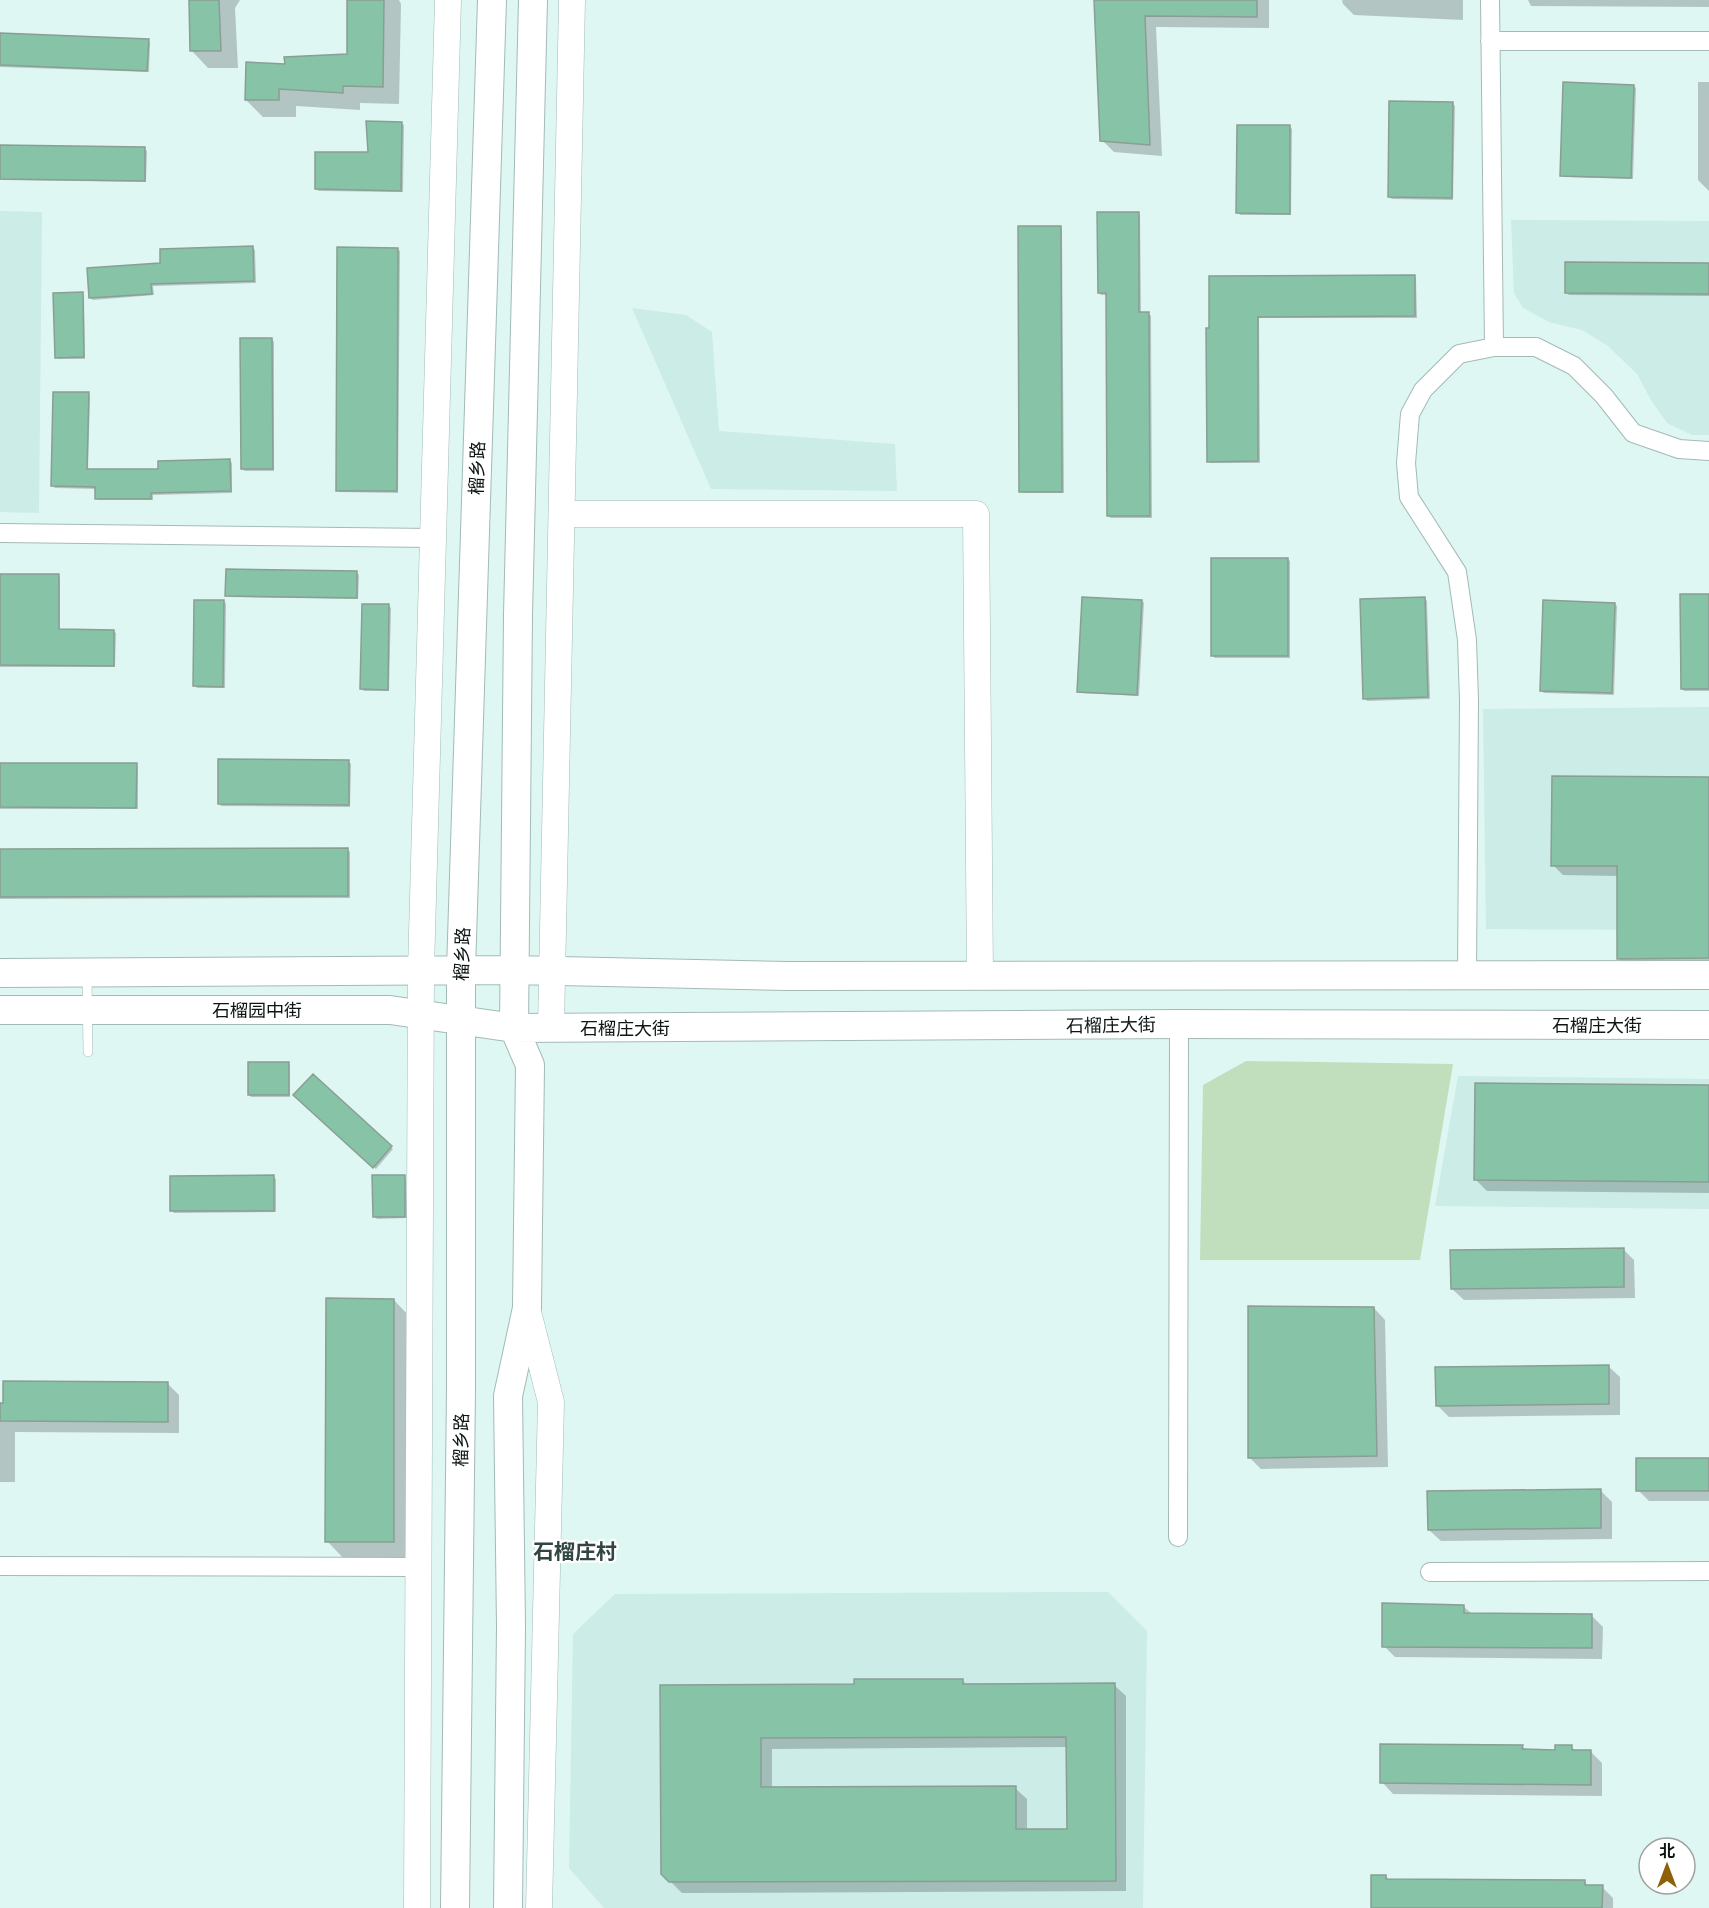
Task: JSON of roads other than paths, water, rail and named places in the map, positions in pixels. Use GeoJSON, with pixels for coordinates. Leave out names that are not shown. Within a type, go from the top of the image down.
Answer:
{"type":"FeatureCollection","features":[{"type":"Feature","properties":{"kind":"main road","name":"榴乡路"},"geometry":{"type":"LineString","coordinates":[[454,1908],[461,1389],[460,1020],[492,0]]}},
{"type":"Feature","properties":{"kind":"main road"},"geometry":{"type":"LineString","coordinates":[[508,1908],[511,1626],[508,1396],[527,1308],[530,1065],[514,1028],[514,970],[518,615],[533,0]]}},
{"type":"Feature","properties":{"kind":"main road"},"geometry":{"type":"LineString","coordinates":[[0,973],[514,970],[787,976],[1709,975]]}},
{"type":"Feature","properties":{"kind":"main road","name":"石榴园中街"},"geometry":{"type":"LineString","coordinates":[[0,1010],[390,1011],[514,1028]]}},
{"type":"Feature","properties":{"kind":"main road","name":"石榴庄大街"},"geometry":{"type":"LineString","coordinates":[[514,1028],[1179,1024],[1709,1025]]}},
{"type":"Feature","properties":{"kind":"street"},"geometry":{"type":"LineString","coordinates":[[417,1908],[421,970],[448,0]]}},
{"type":"Feature","properties":{"kind":"street"},"geometry":{"type":"LineString","coordinates":[[551,1028],[572,0]]}},
{"type":"Feature","properties":{"kind":"street"},"geometry":{"type":"LineString","coordinates":[[1490,0],[1494,347]]}},
{"type":"Feature","properties":{"kind":"street"},"geometry":{"type":"LineString","coordinates":[[1490,41],[1709,41]]}},
{"type":"Feature","properties":{"kind":"street"},"geometry":{"type":"LineString","coordinates":[[1467,974],[1469,701],[1467,640],[1457,572],[1409,497],[1406,463],[1410,414],[1423,390],[1459,354],[1494,347],[1536,347],[1574,366],[1604,396],[1633,433],[1679,449],[1709,451]]}},
{"type":"Feature","properties":{"kind":"street"},"geometry":{"type":"LineString","coordinates":[[562,514],[976,514],[980,975]]}},
{"type":"Feature","properties":{"kind":"street"},"geometry":{"type":"LineString","coordinates":[[0,533],[433,538]]}},
{"type":"Feature","properties":{"kind":"street"},"geometry":{"type":"LineString","coordinates":[[1178,1537],[1179,1024]]}},
{"type":"Feature","properties":{"kind":"street"},"geometry":{"type":"LineString","coordinates":[[527,1308],[550,1401],[539,1908]]}},
{"type":"Feature","properties":{"kind":"street"},"geometry":{"type":"LineString","coordinates":[[0,1566],[418,1567]]}},
{"type":"Feature","properties":{"kind":"street"},"geometry":{"type":"LineString","coordinates":[[1430,1572],[1709,1571]]}},
{"type":"Feature","properties":{"kind":"lane"},"geometry":{"type":"LineString","coordinates":[[87,972],[88,1052]]}},
{"type":"Feature","properties":{"kind":"district","name":"石榴庄村"},"geometry":{"type":"Point","coordinates":[575,1551]}}]}
